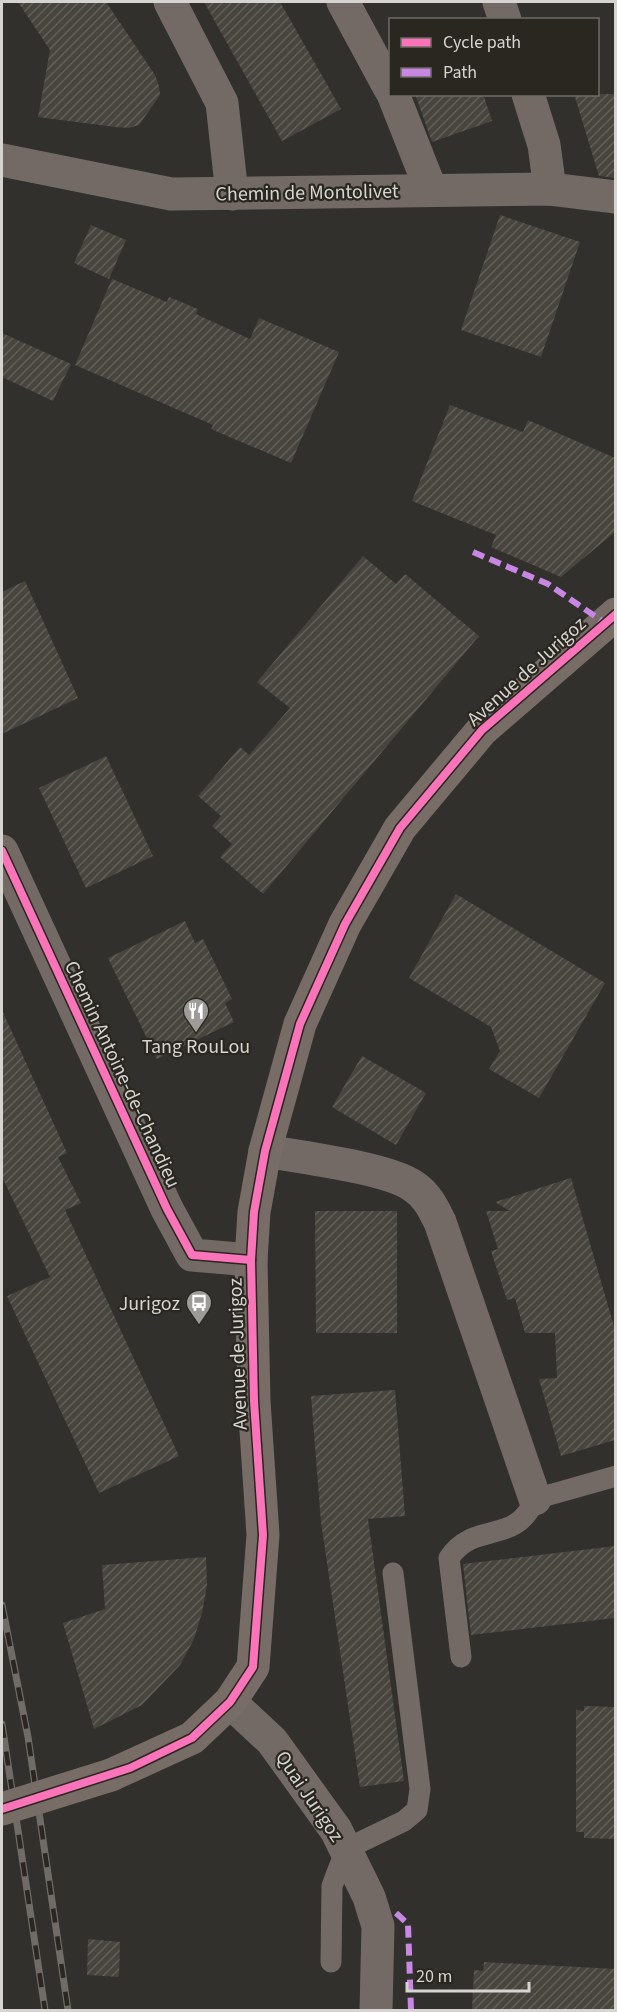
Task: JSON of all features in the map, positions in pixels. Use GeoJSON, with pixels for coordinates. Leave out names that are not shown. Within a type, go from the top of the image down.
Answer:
{"type":"FeatureCollection","features":[{"type":"Feature","properties":{"kind":"street"},"geometry":{"type":"LineString","coordinates":[[170,2],[222,103],[232,194]]}},
{"type":"Feature","properties":{"kind":"street"},"geometry":{"type":"LineString","coordinates":[[343,2],[389,87]]}},
{"type":"Feature","properties":{"kind":"street"},"geometry":{"type":"LineString","coordinates":[[499,2],[504,18]]}},
{"type":"Feature","properties":{"kind":"street"},"geometry":{"type":"LineString","coordinates":[[394,96],[430,190]]}},
{"type":"Feature","properties":{"kind":"street"},"geometry":{"type":"LineString","coordinates":[[529,96],[544,145],[550,189]]}},
{"type":"Feature","properties":{"kind":"street","name":"Chemin de Montolivet"},"geometry":{"type":"LineString","coordinates":[[2,160],[171,194],[550,189],[615,197]]}},
{"type":"Feature","properties":{"kind":"street","name":"Avenue de Jurigoz"},"geometry":{"type":"LineString","coordinates":[[2,1809],[111,1775],[192,1738],[230,1702],[254,1667],[263,1535],[254,1401],[251,1260],[254,1212],[265,1151],[300,1024],[345,924],[400,828],[482,730],[615,614]]}},
{"type":"Feature","properties":{"kind":"street","name":"Chemin Antoine-de-Chandieu"},"geometry":{"type":"LineString","coordinates":[[2,851],[167,1209],[192,1256],[251,1260]]}},
{"type":"Feature","properties":{"kind":"street"},"geometry":{"type":"LineString","coordinates":[[265,1151],[378,1173],[412,1185],[429,1200],[440,1222],[535,1499]]}},
{"type":"Feature","properties":{"kind":"street","name":"Quai Jurigoz"},"geometry":{"type":"LineString","coordinates":[[230,1702],[272,1741],[336,1830],[369,1897],[378,1926],[376,2010]]}},
{"type":"Feature","properties":{"kind":"lane"},"geometry":{"type":"LineString","coordinates":[[460,1657],[449,1558],[456,1548],[471,1538],[515,1526],[528,1516],[535,1499],[615,1476]]}},
{"type":"Feature","properties":{"kind":"lane"},"geometry":{"type":"LineString","coordinates":[[331,1962],[332,1886],[346,1849],[404,1821],[417,1810],[420,1789],[393,1573]]}},
{"type":"Feature","properties":{"kind":"building"},"geometry":{"type":"Polygon","coordinates":[[[18,2],[106,2],[155,75],[159,86],[160,95],[139,125],[129,128],[115,127],[38,117],[50,50],[18,2]]]}},
{"type":"Feature","properties":{"kind":"building"},"geometry":{"type":"Polygon","coordinates":[[[204,2],[280,2],[341,109],[282,141],[204,2]]]}},
{"type":"Feature","properties":{"kind":"building"},"geometry":{"type":"Polygon","coordinates":[[[615,94],[615,178],[599,176],[575,96],[615,94]]]}},
{"type":"Feature","properties":{"kind":"building"},"geometry":{"type":"Polygon","coordinates":[[[416,96],[484,96],[492,121],[432,142],[416,96]]]}},
{"type":"Feature","properties":{"kind":"building"},"geometry":{"type":"Polygon","coordinates":[[[500,215],[580,242],[541,357],[461,330],[500,215]]]}},
{"type":"Feature","properties":{"kind":"building"},"geometry":{"type":"Polygon","coordinates":[[[91,225],[126,240],[109,279],[74,263],[91,225]]]}},
{"type":"Feature","properties":{"kind":"building"},"geometry":{"type":"Polygon","coordinates":[[[112,279],[167,302],[169,297],[198,309],[196,314],[250,339],[259,318],[339,352],[291,463],[211,429],[213,425],[75,365],[112,279]]]}},
{"type":"Feature","properties":{"kind":"building"},"geometry":{"type":"Polygon","coordinates":[[[2,333],[71,364],[53,401],[2,377],[2,333]]]}},
{"type":"Feature","properties":{"kind":"building"},"geometry":{"type":"Polygon","coordinates":[[[450,405],[523,432],[528,420],[615,458],[615,532],[561,577],[491,547],[496,535],[412,501],[450,405]]]}},
{"type":"Feature","properties":{"kind":"building"},"geometry":{"type":"Polygon","coordinates":[[[363,556],[396,584],[405,574],[479,636],[263,894],[220,857],[232,844],[212,826],[221,816],[198,796],[240,747],[249,755],[290,708],[257,682],[363,556]]]}},
{"type":"Feature","properties":{"kind":"building"},"geometry":{"type":"Polygon","coordinates":[[[25,581],[78,698],[2,734],[2,592],[25,581]]]}},
{"type":"Feature","properties":{"kind":"building"},"geometry":{"type":"Polygon","coordinates":[[[106,756],[153,856],[86,888],[39,788],[106,756]]]}},
{"type":"Feature","properties":{"kind":"building"},"geometry":{"type":"Polygon","coordinates":[[[456,894],[605,983],[539,1098],[489,1069],[500,1051],[491,1027],[409,978],[456,894]]]}},
{"type":"Feature","properties":{"kind":"building"},"geometry":{"type":"Polygon","coordinates":[[[185,921],[195,943],[203,939],[232,999],[225,1003],[234,1022],[157,1059],[108,958],[185,921]]]}},
{"type":"Feature","properties":{"kind":"building"},"geometry":{"type":"Polygon","coordinates":[[[2,1010],[67,1153],[58,1157],[81,1203],[65,1210],[179,1456],[99,1493],[7,1296],[50,1277],[2,1177],[2,1010]]]}},
{"type":"Feature","properties":{"kind":"building"},"geometry":{"type":"Polygon","coordinates":[[[362,1056],[426,1093],[396,1145],[332,1107],[362,1056]]]}},
{"type":"Feature","properties":{"kind":"building"},"geometry":{"type":"Polygon","coordinates":[[[571,1178],[615,1330],[615,1440],[561,1456],[539,1379],[557,1378],[555,1333],[525,1333],[515,1298],[507,1300],[491,1251],[498,1249],[486,1211],[510,1211],[495,1202],[571,1178]]]}},
{"type":"Feature","properties":{"kind":"building"},"geometry":{"type":"Polygon","coordinates":[[[315,1211],[397,1211],[397,1333],[316,1333],[315,1211]]]}},
{"type":"Feature","properties":{"kind":"building"},"geometry":{"type":"Polygon","coordinates":[[[395,1390],[405,1516],[368,1519],[404,1781],[360,1787],[321,1522],[311,1396],[395,1390]]]}},
{"type":"Feature","properties":{"kind":"building"},"geometry":{"type":"Polygon","coordinates":[[[615,1546],[615,1618],[471,1635],[463,1564],[615,1546]]]}},
{"type":"Feature","properties":{"kind":"building"},"geometry":{"type":"Polygon","coordinates":[[[206,1557],[207,1585],[202,1613],[194,1639],[180,1665],[142,1705],[94,1729],[63,1623],[105,1609],[102,1565],[206,1557]]]}},
{"type":"Feature","properties":{"kind":"building"},"geometry":{"type":"Polygon","coordinates":[[[584,1706],[615,1707],[615,1839],[584,1838],[584,1832],[576,1832],[576,1710],[584,1711],[584,1706]]]}},
{"type":"Feature","properties":{"kind":"building"},"geometry":{"type":"Polygon","coordinates":[[[88,1939],[120,1942],[119,1977],[87,1975],[88,1939]]]}},
{"type":"Feature","properties":{"kind":"building"},"geometry":{"type":"Polygon","coordinates":[[[484,1962],[615,1969],[615,2010],[472,2010],[474,1970],[483,1971],[484,1962]]]}},
{"type":"Feature","properties":{"kind":"railway"},"geometry":{"type":"LineString","coordinates":[[2,1605],[28,1737],[68,2010]]}},
{"type":"Feature","properties":{"kind":"railway"},"geometry":{"type":"LineString","coordinates":[[2,1724],[45,2010]]}},
{"type":"Feature","properties":{"kind":"marked path"},"geometry":{"type":"LineString","coordinates":[[473,552],[548,584],[605,623]]}},
{"type":"Feature","properties":{"kind":"marked path"},"geometry":{"type":"LineString","coordinates":[[396,1913],[408,1924],[411,2010]]}},
{"type":"Feature","properties":{"kind":"cycle path"},"geometry":{"type":"LineString","coordinates":[[2,1809],[130,1768],[192,1738],[230,1702],[253,1667],[263,1535],[254,1401],[251,1260],[254,1212],[265,1151],[300,1024],[345,924],[400,828],[482,730],[616,614]]}},
{"type":"Feature","properties":{"kind":"cycle path"},"geometry":{"type":"LineString","coordinates":[[2,851],[167,1209],[192,1255],[251,1260]]}},
{"type":"Feature","properties":{"kind":"place","name":"Tang RouLou"},"geometry":{"type":"Point","coordinates":[196,1034]}},
{"type":"Feature","properties":{"kind":"place","name":"Jurigoz"},"geometry":{"type":"Point","coordinates":[199,1326]}}]}
